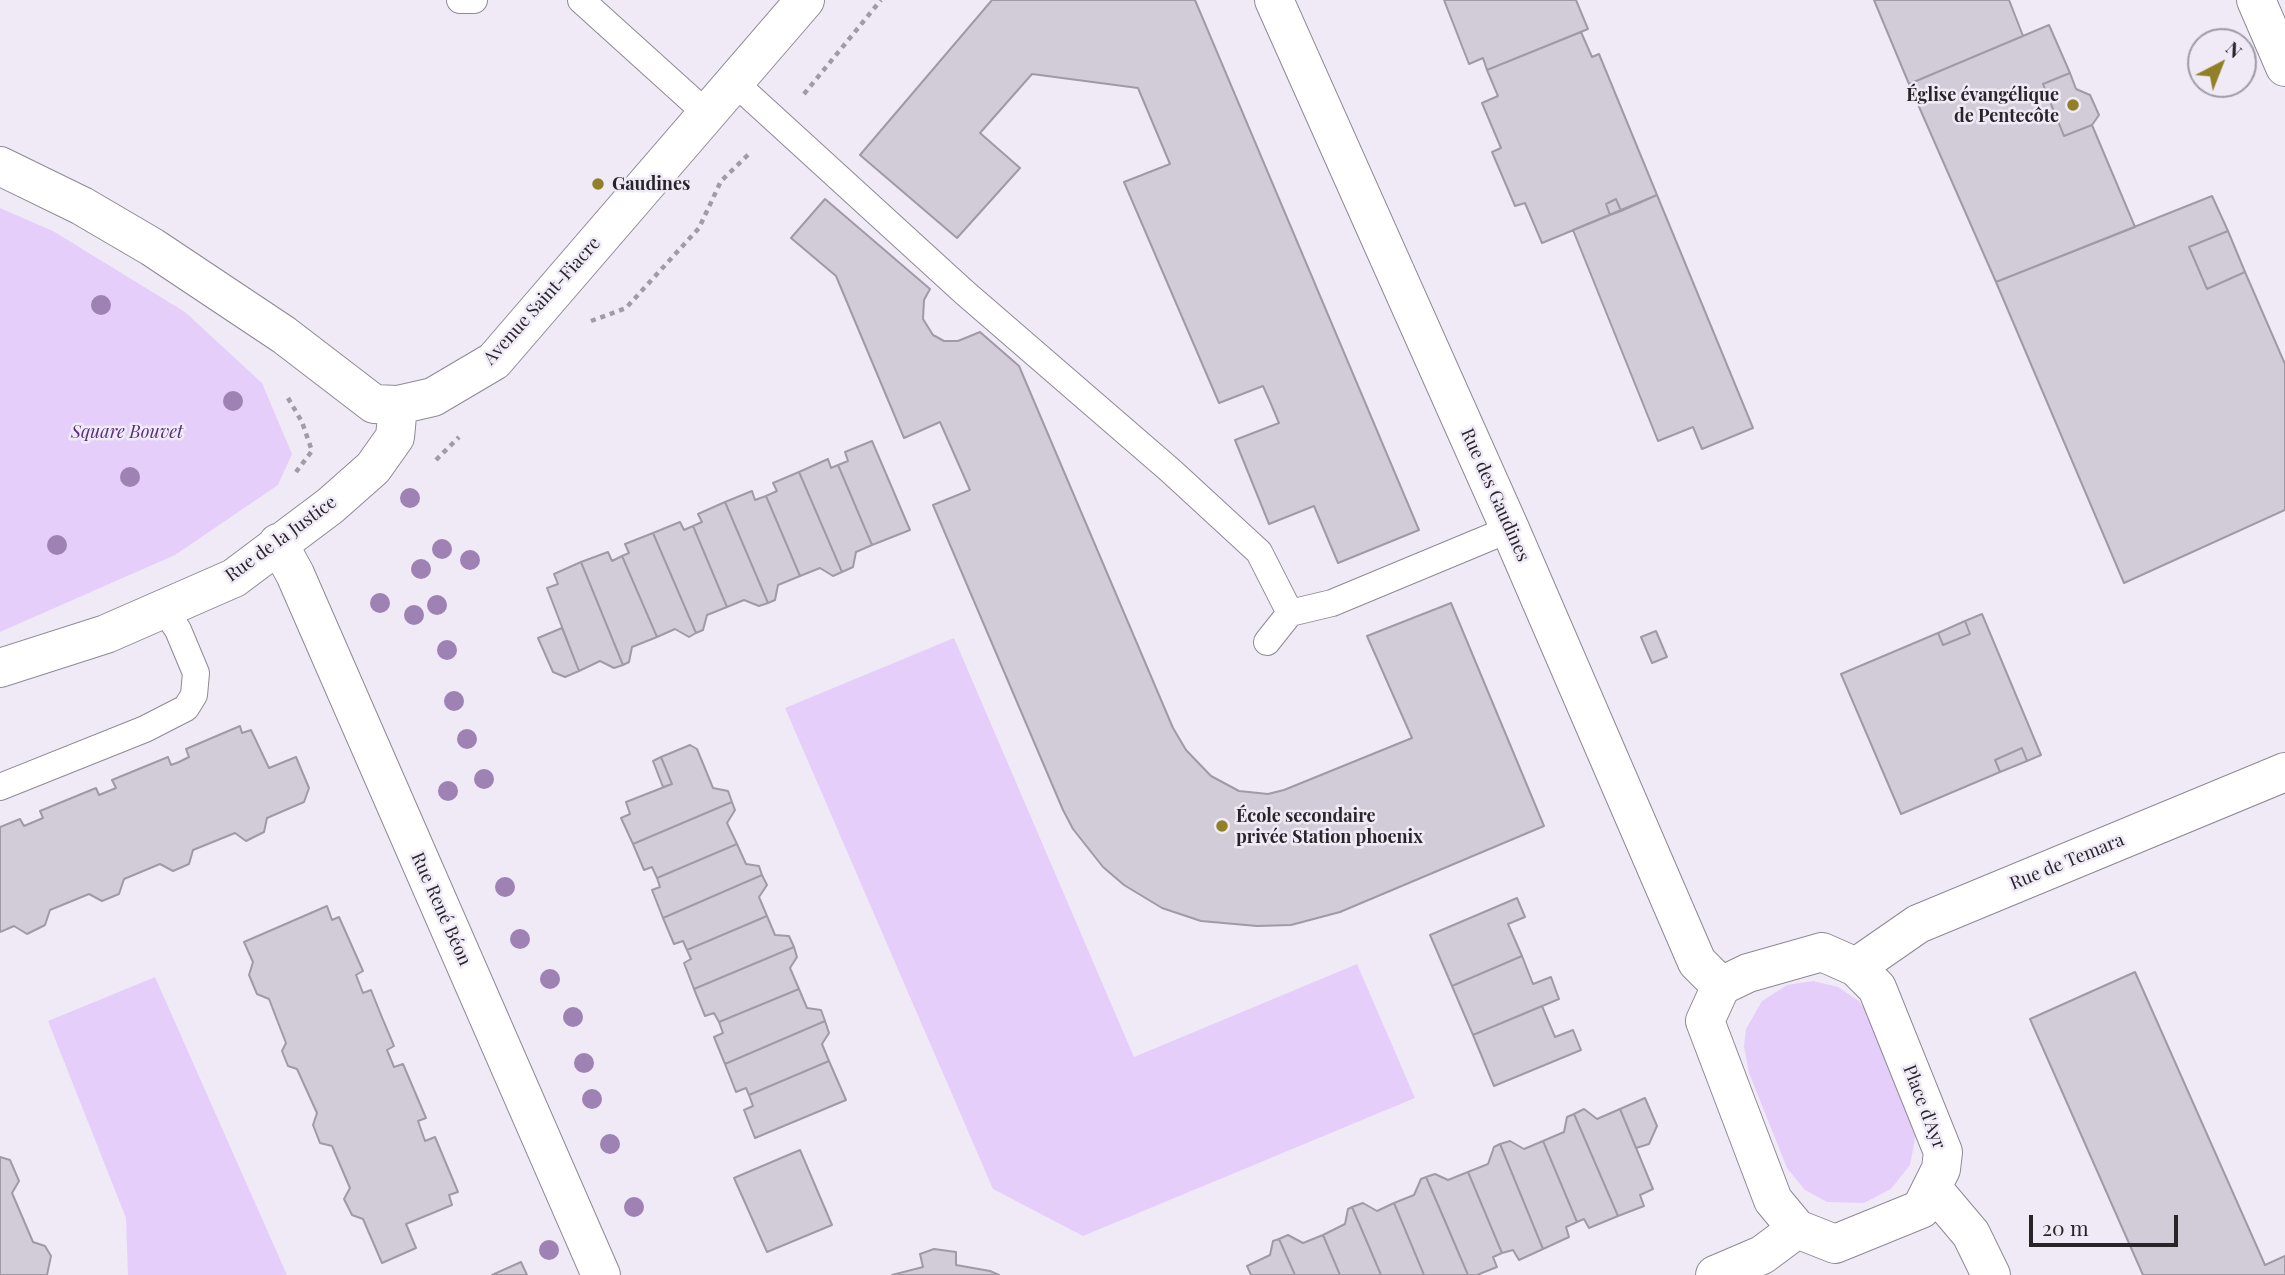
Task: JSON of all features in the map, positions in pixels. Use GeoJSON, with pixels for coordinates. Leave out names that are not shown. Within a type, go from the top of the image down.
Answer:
{"type":"FeatureCollection","features":[{"type":"Feature","properties":{"kind":"street","name":"Avenue Saint-Fiacre"},"geometry":{"type":"LineString","coordinates":[[0,166],[82,206],[152,247],[284,335],[374,404],[398,405],[433,397],[494,361],[805,0]]}},
{"type":"Feature","properties":{"kind":"street","name":"Rue des Gaudines"},"geometry":{"type":"LineString","coordinates":[[1274,0],[1510,529],[1697,962],[1721,986]]}},
{"type":"Feature","properties":{"kind":"street"},"geometry":{"type":"LineString","coordinates":[[2256,0],[2285,67]]}},
{"type":"Feature","properties":{"kind":"street","name":"Rue de la Justice"},"geometry":{"type":"LineString","coordinates":[[0,668],[106,634],[233,578],[330,506],[373,468],[395,437],[398,405]]}},
{"type":"Feature","properties":{"kind":"street","name":"Rue René Béon"},"geometry":{"type":"LineString","coordinates":[[278,543],[299,583],[601,1275]]}},
{"type":"Feature","properties":{"kind":"street","name":"Rue de Temara"},"geometry":{"type":"LineString","coordinates":[[1856,967],[1918,924],[2285,772]]}},
{"type":"Feature","properties":{"kind":"street","name":"Place d'Ayr"},"geometry":{"type":"LineString","coordinates":[[1721,986],[1748,973],[1822,952],[1856,967],[1877,988],[1943,1152],[1941,1169],[1921,1209],[1835,1244],[1797,1230]]}},
{"type":"Feature","properties":{"kind":"street"},"geometry":{"type":"LineString","coordinates":[[1715,1275],[1762,1255],[1797,1230],[1773,1200],[1705,1021],[1721,986]]}},
{"type":"Feature","properties":{"kind":"street"},"geometry":{"type":"LineString","coordinates":[[1933,1189],[1971,1234],[1991,1275]]}},
{"type":"Feature","properties":{"kind":"lane"},"geometry":{"type":"LineString","coordinates":[[460,0],[474,0]]}},
{"type":"Feature","properties":{"kind":"lane"},"geometry":{"type":"LineString","coordinates":[[580,0],[706,113]]}},
{"type":"Feature","properties":{"kind":"lane"},"geometry":{"type":"LineString","coordinates":[[734,82],[964,292],[1171,471],[1259,552],[1290,613]]}},
{"type":"Feature","properties":{"kind":"lane"},"geometry":{"type":"LineString","coordinates":[[1267,642],[1290,613],[1332,603],[1510,529]]}},
{"type":"Feature","properties":{"kind":"lane"},"geometry":{"type":"LineString","coordinates":[[0,787],[145,729],[186,708],[194,695],[196,673],[177,630],[164,609]]}},
{"type":"Feature","properties":{"kind":"green space","name":"Square Bouvet"},"geometry":{"type":"Polygon","coordinates":[[[0,208],[53,231],[185,312],[262,383],[292,454],[278,485],[175,555],[0,632],[0,208]]]}},
{"type":"Feature","properties":{"kind":"green space"},"geometry":{"type":"Polygon","coordinates":[[[954,638],[1134,1057],[1357,964],[1415,1098],[1083,1236],[993,1189],[785,708],[954,638]]]}},
{"type":"Feature","properties":{"kind":"green space"},"geometry":{"type":"Polygon","coordinates":[[[155,977],[287,1275],[128,1275],[126,1218],[48,1021],[155,977]]]}},
{"type":"Feature","properties":{"kind":"green space"},"geometry":{"type":"Polygon","coordinates":[[[1813,981],[1838,987],[1859,1001],[1868,1014],[1916,1134],[1910,1165],[1891,1189],[1864,1203],[1827,1202],[1805,1190],[1787,1168],[1749,1073],[1744,1046],[1746,1029],[1762,1001],[1787,985],[1813,981]]]}},
{"type":"Feature","properties":{"kind":"building"},"geometry":{"type":"Polygon","coordinates":[[[992,0],[1195,0],[1419,530],[1338,563],[1314,506],[1269,524],[1235,440],[1279,423],[1271,404],[1263,386],[1219,403],[1124,182],[1170,164],[1138,88],[1032,74],[980,133],[1020,168],[957,238],[860,155],[992,0]]]}},
{"type":"Feature","properties":{"kind":"building"},"geometry":{"type":"Polygon","coordinates":[[[1444,0],[1576,0],[1588,29],[1487,70],[1483,58],[1469,64],[1444,0]]]}},
{"type":"Feature","properties":{"kind":"building"},"geometry":{"type":"Polygon","coordinates":[[[1874,0],[2009,0],[2023,36],[1909,84],[1874,0]]]}},
{"type":"Feature","properties":{"kind":"building"},"geometry":{"type":"Polygon","coordinates":[[[2049,25],[2070,73],[2043,84],[2064,136],[2092,125],[2135,227],[1996,282],[1909,84],[2049,25]]]}},
{"type":"Feature","properties":{"kind":"building"},"geometry":{"type":"Polygon","coordinates":[[[1581,32],[1592,57],[1599,54],[1657,195],[1621,211],[1616,199],[1606,204],[1610,215],[1542,243],[1525,203],[1515,206],[1492,152],[1501,148],[1482,103],[1498,96],[1487,70],[1581,32]]]}},
{"type":"Feature","properties":{"kind":"building","name":"Église évangélique de Pentecôte"},"geometry":{"type":"Polygon","coordinates":[[[2070,73],[2076,89],[2090,95],[2099,115],[2092,125],[2064,136],[2043,84],[2070,73]]]}},
{"type":"Feature","properties":{"kind":"building"},"geometry":{"type":"Polygon","coordinates":[[[1657,195],[1753,428],[1702,449],[1693,427],[1658,441],[1573,230],[1657,195]]]}},
{"type":"Feature","properties":{"kind":"building"},"geometry":{"type":"Polygon","coordinates":[[[2212,196],[2228,231],[2189,247],[2207,289],[2245,272],[2285,364],[2285,510],[2124,583],[1996,282],[2212,196]]]}},
{"type":"Feature","properties":{"kind":"building"},"geometry":{"type":"Polygon","coordinates":[[[825,199],[930,289],[924,300],[923,319],[933,335],[944,341],[958,341],[980,332],[1019,366],[1173,728],[1186,750],[1211,776],[1239,791],[1268,794],[1412,738],[1367,636],[1451,603],[1544,826],[1340,912],[1291,925],[1257,926],[1201,921],[1162,908],[1124,885],[1103,867],[1073,829],[1063,810],[933,505],[970,490],[940,422],[904,438],[836,276],[791,238],[825,199]]]}},
{"type":"Feature","properties":{"kind":"building"},"geometry":{"type":"Polygon","coordinates":[[[1616,199],[1621,211],[1610,215],[1606,204],[1616,199]]]}},
{"type":"Feature","properties":{"kind":"building"},"geometry":{"type":"Polygon","coordinates":[[[2228,231],[2245,272],[2207,289],[2189,247],[2228,231]]]}},
{"type":"Feature","properties":{"kind":"building"},"geometry":{"type":"Polygon","coordinates":[[[872,441],[910,530],[872,545],[838,465],[848,461],[845,452],[872,441]]]}},
{"type":"Feature","properties":{"kind":"building"},"geometry":{"type":"Polygon","coordinates":[[[828,459],[831,468],[838,465],[872,545],[856,552],[853,567],[842,572],[799,472],[828,459]]]}},
{"type":"Feature","properties":{"kind":"building"},"geometry":{"type":"Polygon","coordinates":[[[799,472],[842,572],[833,576],[820,568],[800,576],[766,496],[777,491],[773,483],[799,472]]]}},
{"type":"Feature","properties":{"kind":"building"},"geometry":{"type":"Polygon","coordinates":[[[752,491],[755,500],[766,496],[800,576],[778,585],[775,600],[768,603],[725,502],[752,491]]]}},
{"type":"Feature","properties":{"kind":"building"},"geometry":{"type":"Polygon","coordinates":[[[725,502],[768,603],[759,606],[744,600],[727,607],[693,526],[702,522],[698,514],[725,502]]]}},
{"type":"Feature","properties":{"kind":"building"},"geometry":{"type":"Polygon","coordinates":[[[680,522],[684,530],[693,526],[727,607],[707,615],[703,630],[696,633],[653,533],[680,522]]]}},
{"type":"Feature","properties":{"kind":"building"},"geometry":{"type":"Polygon","coordinates":[[[653,533],[696,633],[689,637],[675,629],[657,637],[622,556],[629,553],[625,544],[653,533]]]}},
{"type":"Feature","properties":{"kind":"building"},"geometry":{"type":"Polygon","coordinates":[[[608,552],[612,561],[622,556],[657,637],[632,647],[629,662],[623,665],[581,562],[608,552]]]}},
{"type":"Feature","properties":{"kind":"building"},"geometry":{"type":"Polygon","coordinates":[[[581,562],[623,665],[614,668],[600,661],[579,671],[547,588],[558,584],[554,574],[581,562]]]}},
{"type":"Feature","properties":{"kind":"building"},"geometry":{"type":"Polygon","coordinates":[[[1982,614],[2041,755],[2027,761],[2022,748],[1995,760],[2000,772],[1901,814],[1841,674],[1938,633],[1943,645],[1970,634],[1965,621],[1982,614]]]}},
{"type":"Feature","properties":{"kind":"building"},"geometry":{"type":"Polygon","coordinates":[[[1965,621],[1970,634],[1943,645],[1938,633],[1965,621]]]}},
{"type":"Feature","properties":{"kind":"building"},"geometry":{"type":"Polygon","coordinates":[[[562,628],[579,671],[565,677],[553,672],[538,638],[562,628]]]}},
{"type":"Feature","properties":{"kind":"building"},"geometry":{"type":"Polygon","coordinates":[[[1656,631],[1667,657],[1652,663],[1641,637],[1656,631]]]}},
{"type":"Feature","properties":{"kind":"building"},"geometry":{"type":"Polygon","coordinates":[[[240,726],[242,733],[251,730],[269,768],[296,757],[309,788],[304,802],[267,818],[264,832],[246,841],[235,833],[193,850],[189,864],[173,871],[160,864],[124,879],[119,894],[102,901],[89,894],[50,910],[45,925],[27,934],[14,926],[0,932],[0,827],[20,819],[24,826],[43,818],[40,811],[96,788],[99,795],[116,788],[112,780],[168,757],[171,765],[179,762],[189,757],[186,749],[240,726]]]}},
{"type":"Feature","properties":{"kind":"building"},"geometry":{"type":"Polygon","coordinates":[[[690,745],[697,749],[713,788],[728,791],[732,802],[633,844],[621,818],[630,814],[626,802],[672,784],[661,757],[690,745]]]}},
{"type":"Feature","properties":{"kind":"building"},"geometry":{"type":"Polygon","coordinates":[[[2022,748],[2027,761],[2000,772],[1995,760],[2022,748]]]}},
{"type":"Feature","properties":{"kind":"building"},"geometry":{"type":"Polygon","coordinates":[[[661,757],[672,784],[663,787],[653,761],[661,757]]]}},
{"type":"Feature","properties":{"kind":"building"},"geometry":{"type":"Polygon","coordinates":[[[732,802],[735,810],[727,823],[737,844],[657,878],[652,867],[644,870],[633,844],[732,802]]]}},
{"type":"Feature","properties":{"kind":"building"},"geometry":{"type":"Polygon","coordinates":[[[737,844],[746,864],[759,866],[762,875],[663,918],[652,890],[660,887],[657,878],[737,844]]]}},
{"type":"Feature","properties":{"kind":"building"},"geometry":{"type":"Polygon","coordinates":[[[762,875],[767,885],[759,897],[767,916],[687,950],[683,941],[674,944],[663,918],[762,875]]]}},
{"type":"Feature","properties":{"kind":"building"},"geometry":{"type":"Polygon","coordinates":[[[1517,898],[1525,917],[1508,924],[1522,956],[1452,986],[1430,935],[1517,898]]]}},
{"type":"Feature","properties":{"kind":"building"},"geometry":{"type":"Polygon","coordinates":[[[327,906],[332,920],[339,917],[363,971],[356,975],[363,993],[371,990],[394,1046],[387,1050],[394,1067],[403,1064],[426,1118],[418,1121],[425,1141],[435,1137],[458,1192],[449,1195],[452,1205],[406,1224],[416,1248],[382,1263],[363,1219],[352,1215],[344,1199],[350,1188],[332,1146],[320,1143],[313,1125],[317,1113],[297,1069],[288,1066],[282,1051],[286,1043],[269,999],[257,994],[249,975],[253,962],[244,942],[327,906]]]}},
{"type":"Feature","properties":{"kind":"building"},"geometry":{"type":"Polygon","coordinates":[[[767,916],[775,935],[789,936],[794,947],[694,989],[684,963],[691,959],[687,950],[767,916]]]}},
{"type":"Feature","properties":{"kind":"building"},"geometry":{"type":"Polygon","coordinates":[[[794,947],[797,957],[790,968],[799,989],[719,1022],[714,1013],[705,1016],[694,989],[794,947]]]}},
{"type":"Feature","properties":{"kind":"building"},"geometry":{"type":"Polygon","coordinates":[[[1522,956],[1533,984],[1551,977],[1559,999],[1473,1035],[1452,986],[1522,956]]]}},
{"type":"Feature","properties":{"kind":"building"},"geometry":{"type":"Polygon","coordinates":[[[2135,972],[2265,1265],[2285,1256],[2285,1275],[2143,1275],[2030,1019],[2135,972]]]}},
{"type":"Feature","properties":{"kind":"building"},"geometry":{"type":"Polygon","coordinates":[[[799,989],[807,1008],[821,1010],[825,1021],[725,1064],[714,1037],[723,1033],[719,1022],[799,989]]]}},
{"type":"Feature","properties":{"kind":"building"},"geometry":{"type":"Polygon","coordinates":[[[1542,1006],[1555,1037],[1573,1030],[1581,1050],[1494,1086],[1473,1035],[1542,1006]]]}},
{"type":"Feature","properties":{"kind":"building"},"geometry":{"type":"Polygon","coordinates":[[[825,1021],[829,1033],[822,1044],[829,1061],[749,1095],[746,1088],[736,1092],[725,1064],[825,1021]]]}},
{"type":"Feature","properties":{"kind":"building"},"geometry":{"type":"Polygon","coordinates":[[[829,1061],[846,1100],[755,1138],[744,1110],[753,1106],[749,1095],[829,1061]]]}},
{"type":"Feature","properties":{"kind":"building"},"geometry":{"type":"Polygon","coordinates":[[[1645,1098],[1657,1126],[1649,1144],[1636,1148],[1620,1109],[1645,1098]]]}},
{"type":"Feature","properties":{"kind":"building"},"geometry":{"type":"Polygon","coordinates":[[[1584,1109],[1597,1119],[1620,1109],[1653,1189],[1640,1195],[1644,1206],[1618,1216],[1574,1114],[1584,1109]]]}},
{"type":"Feature","properties":{"kind":"building"},"geometry":{"type":"Polygon","coordinates":[[[1574,1114],[1618,1216],[1589,1228],[1584,1219],[1577,1222],[1543,1141],[1564,1132],[1567,1117],[1574,1114]]]}},
{"type":"Feature","properties":{"kind":"building"},"geometry":{"type":"Polygon","coordinates":[[[1510,1141],[1524,1149],[1543,1141],[1577,1222],[1566,1227],[1569,1237],[1543,1249],[1500,1144],[1510,1141]]]}},
{"type":"Feature","properties":{"kind":"building"},"geometry":{"type":"Polygon","coordinates":[[[1500,1144],[1543,1249],[1519,1260],[1513,1250],[1502,1253],[1468,1172],[1488,1164],[1494,1147],[1500,1144]]]}},
{"type":"Feature","properties":{"kind":"building"},"geometry":{"type":"Polygon","coordinates":[[[800,1150],[832,1225],[767,1252],[734,1178],[800,1150]]]}},
{"type":"Feature","properties":{"kind":"building"},"geometry":{"type":"Polygon","coordinates":[[[0,1157],[10,1160],[19,1181],[12,1193],[33,1242],[45,1246],[51,1256],[47,1275],[0,1275],[0,1157]]]}},
{"type":"Feature","properties":{"kind":"building"},"geometry":{"type":"Polygon","coordinates":[[[1468,1172],[1502,1253],[1493,1257],[1497,1267],[1477,1275],[1468,1275],[1426,1177],[1435,1174],[1448,1180],[1468,1172]]]}},
{"type":"Feature","properties":{"kind":"building"},"geometry":{"type":"Polygon","coordinates":[[[1426,1177],[1468,1275],[1424,1275],[1394,1203],[1414,1195],[1421,1179],[1426,1177]]]}},
{"type":"Feature","properties":{"kind":"building"},"geometry":{"type":"Polygon","coordinates":[[[1363,1203],[1377,1211],[1394,1203],[1424,1275],[1381,1275],[1352,1207],[1363,1203]]]}},
{"type":"Feature","properties":{"kind":"building"},"geometry":{"type":"Polygon","coordinates":[[[1352,1207],[1381,1275],[1340,1275],[1323,1235],[1345,1224],[1348,1209],[1352,1207]]]}},
{"type":"Feature","properties":{"kind":"building"},"geometry":{"type":"Polygon","coordinates":[[[1288,1235],[1303,1243],[1323,1235],[1340,1275],[1295,1275],[1279,1239],[1288,1235]]]}},
{"type":"Feature","properties":{"kind":"building"},"geometry":{"type":"Polygon","coordinates":[[[1279,1239],[1295,1275],[1251,1275],[1247,1266],[1270,1255],[1273,1241],[1279,1239]]]}},
{"type":"Feature","properties":{"kind":"building"},"geometry":{"type":"Polygon","coordinates":[[[934,1249],[956,1252],[956,1265],[999,1275],[892,1275],[923,1267],[920,1254],[934,1249]]]}},
{"type":"Feature","properties":{"kind":"building"},"geometry":{"type":"Polygon","coordinates":[[[521,1262],[527,1275],[492,1275],[521,1262]]]}},
{"type":"Feature","properties":{"kind":"place","name":"Église évangélique de Pentecôte"},"geometry":{"type":"Point","coordinates":[2073,105]}},
{"type":"Feature","properties":{"kind":"place","name":"Gaudines"},"geometry":{"type":"Point","coordinates":[598,184]}},
{"type":"Feature","properties":{"kind":"place","name":"École secondaire privée Station phoenix"},"geometry":{"type":"Point","coordinates":[1222,826]}}]}
